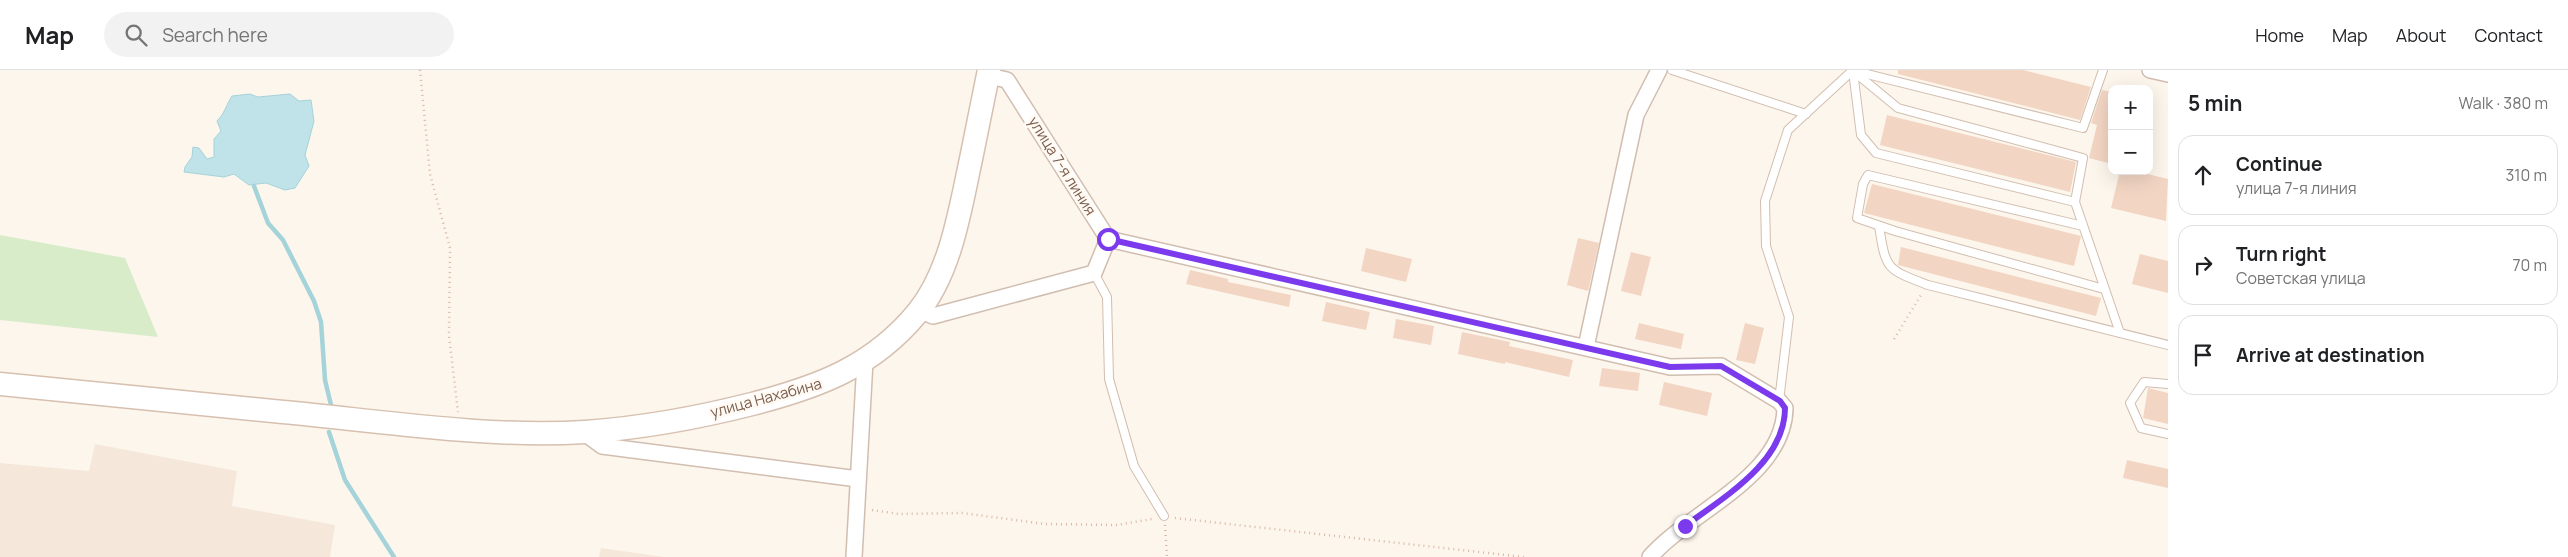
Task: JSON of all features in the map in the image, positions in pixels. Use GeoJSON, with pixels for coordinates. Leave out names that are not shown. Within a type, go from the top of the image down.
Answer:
{"type":"FeatureCollection","features":[{"type":"Feature","properties":{"kind":"main road","name":"улица Нахабина"},"geometry":{"type":"LineString","coordinates":[[0,384],[458,429],[583,432],[652,425],[728,410],[827,382],[865,361],[895,337],[919,310],[944,263],[959,214],[988,73]]}},
{"type":"Feature","properties":{"kind":"street"},"geometry":{"type":"LineString","coordinates":[[1586,347],[1636,116],[1659,70]]}},
{"type":"Feature","properties":{"kind":"street"},"geometry":{"type":"LineString","coordinates":[[2150,70],[2168,74]]}},
{"type":"Feature","properties":{"kind":"street","name":"улица 7-я линия"},"geometry":{"type":"LineString","coordinates":[[988,73],[1007,80],[1108,239]]}},
{"type":"Feature","properties":{"kind":"street"},"geometry":{"type":"LineString","coordinates":[[919,310],[933,316],[1094,273],[1108,239],[1670,367],[1721,366],[1780,401],[1785,408],[1785,422],[1777,442],[1763,462],[1650,557]]}},
{"type":"Feature","properties":{"kind":"street"},"geometry":{"type":"LineString","coordinates":[[854,557],[865,361]]}},
{"type":"Feature","properties":{"kind":"street"},"geometry":{"type":"LineString","coordinates":[[583,432],[602,446],[858,479]]}},
{"type":"Feature","properties":{"kind":"lane"},"geometry":{"type":"LineString","coordinates":[[1672,70],[1806,114]]}},
{"type":"Feature","properties":{"kind":"lane"},"geometry":{"type":"LineString","coordinates":[[1780,401],[1789,317],[1766,246],[1765,201],[1788,130],[1853,70]]}},
{"type":"Feature","properties":{"kind":"lane"},"geometry":{"type":"LineString","coordinates":[[1853,70],[2083,128],[2104,70]]}},
{"type":"Feature","properties":{"kind":"lane"},"geometry":{"type":"LineString","coordinates":[[1853,70],[1898,108],[2083,158],[2075,202],[2120,334]]}},
{"type":"Feature","properties":{"kind":"lane"},"geometry":{"type":"LineString","coordinates":[[1853,70],[1861,135],[1876,153],[2075,202]]}},
{"type":"Feature","properties":{"kind":"lane"},"geometry":{"type":"LineString","coordinates":[[2083,226],[1868,175],[1863,184],[1857,218],[1879,226],[2104,289]]}},
{"type":"Feature","properties":{"kind":"lane"},"geometry":{"type":"LineString","coordinates":[[1879,226],[1884,260],[1898,274],[1928,285],[2168,345]]}},
{"type":"Feature","properties":{"kind":"lane"},"geometry":{"type":"LineString","coordinates":[[1094,273],[1107,297],[1109,380],[1116,406],[1134,466],[1164,516]]}},
{"type":"Feature","properties":{"kind":"lane"},"geometry":{"type":"LineString","coordinates":[[2168,384],[2144,382],[2130,404],[2141,428],[2168,434]]}},
{"type":"Feature","properties":{"kind":"path"},"geometry":{"type":"LineString","coordinates":[[420,70],[430,174],[450,248],[450,336],[457,395],[458,429]]}},
{"type":"Feature","properties":{"kind":"path"},"geometry":{"type":"LineString","coordinates":[[1894,339],[1928,285]]}},
{"type":"Feature","properties":{"kind":"path"},"geometry":{"type":"LineString","coordinates":[[857,508],[900,514],[962,513],[1045,524],[1117,525],[1164,516],[1524,557]]}},
{"type":"Feature","properties":{"kind":"path"},"geometry":{"type":"LineString","coordinates":[[1164,516],[1167,557]]}},
{"type":"Feature","properties":{"kind":"shaded area"},"geometry":{"type":"Polygon","coordinates":[[[95,444],[237,471],[232,506],[335,525],[330,557],[0,557],[0,463],[89,471],[95,444]]]}},
{"type":"Feature","properties":{"kind":"shaded area"},"geometry":{"type":"Polygon","coordinates":[[[601,548],[664,557],[599,557],[601,548]]]}},
{"type":"Feature","properties":{"kind":"green space"},"geometry":{"type":"Polygon","coordinates":[[[0,235],[125,258],[158,337],[0,320],[0,235]]]}},
{"type":"Feature","properties":{"kind":"water"},"geometry":{"type":"Polygon","coordinates":[[[250,94],[258,97],[290,94],[299,101],[311,100],[314,121],[305,155],[309,166],[295,188],[285,190],[266,183],[249,185],[234,174],[224,177],[184,172],[192,157],[193,147],[199,148],[207,159],[214,157],[214,139],[221,131],[217,121],[232,96],[250,94]]]}},
{"type":"Feature","properties":{"kind":"building"},"geometry":{"type":"Polygon","coordinates":[[[1898,70],[2023,70],[2091,87],[2080,120],[1898,74],[1898,70]]]}},
{"type":"Feature","properties":{"kind":"building"},"geometry":{"type":"Polygon","coordinates":[[[2102,90],[2108,91],[2108,163],[2089,158],[2097,125],[2091,123],[2102,90]]]}},
{"type":"Feature","properties":{"kind":"building"},"geometry":{"type":"Polygon","coordinates":[[[1887,115],[2076,162],[2070,192],[1880,145],[1887,115]]]}},
{"type":"Feature","properties":{"kind":"building"},"geometry":{"type":"Polygon","coordinates":[[[2119,175],[2152,175],[2168,179],[2166,221],[2111,208],[2119,175]]]}},
{"type":"Feature","properties":{"kind":"building"},"geometry":{"type":"Polygon","coordinates":[[[1872,184],[2081,236],[2074,266],[1864,213],[1872,184]]]}},
{"type":"Feature","properties":{"kind":"building"},"geometry":{"type":"Polygon","coordinates":[[[1578,238],[1599,243],[1588,291],[1567,285],[1578,238]]]}},
{"type":"Feature","properties":{"kind":"building"},"geometry":{"type":"Polygon","coordinates":[[[1901,247],[2101,298],[2096,316],[1898,265],[1901,247]]]}},
{"type":"Feature","properties":{"kind":"building"},"geometry":{"type":"Polygon","coordinates":[[[1366,248],[1412,259],[1406,282],[1361,271],[1366,248]]]}},
{"type":"Feature","properties":{"kind":"building"},"geometry":{"type":"Polygon","coordinates":[[[1631,252],[1651,257],[1641,296],[1621,291],[1631,252]]]}},
{"type":"Feature","properties":{"kind":"building"},"geometry":{"type":"Polygon","coordinates":[[[2140,254],[2168,261],[2168,293],[2132,284],[2140,254]]]}},
{"type":"Feature","properties":{"kind":"building"},"geometry":{"type":"Polygon","coordinates":[[[1190,270],[1228,279],[1228,282],[1291,295],[1289,307],[1186,284],[1190,270]]]}},
{"type":"Feature","properties":{"kind":"building"},"geometry":{"type":"Polygon","coordinates":[[[1326,302],[1370,312],[1366,330],[1322,321],[1326,302]]]}},
{"type":"Feature","properties":{"kind":"building"},"geometry":{"type":"Polygon","coordinates":[[[1396,319],[1434,326],[1431,345],[1393,338],[1396,319]]]}},
{"type":"Feature","properties":{"kind":"building"},"geometry":{"type":"Polygon","coordinates":[[[1639,323],[1684,334],[1681,349],[1635,339],[1639,323]]]}},
{"type":"Feature","properties":{"kind":"building"},"geometry":{"type":"Polygon","coordinates":[[[1745,323],[1764,328],[1755,364],[1736,360],[1745,323]]]}},
{"type":"Feature","properties":{"kind":"building"},"geometry":{"type":"Polygon","coordinates":[[[1462,332],[1510,342],[1509,346],[1573,360],[1569,377],[1505,362],[1505,364],[1458,354],[1462,332]]]}},
{"type":"Feature","properties":{"kind":"building"},"geometry":{"type":"Polygon","coordinates":[[[1602,368],[1640,373],[1638,391],[1599,386],[1602,368]]]}},
{"type":"Feature","properties":{"kind":"building"},"geometry":{"type":"Polygon","coordinates":[[[1664,382],[1712,393],[1707,416],[1659,405],[1664,382]]]}},
{"type":"Feature","properties":{"kind":"building"},"geometry":{"type":"Polygon","coordinates":[[[2148,388],[2168,393],[2168,424],[2143,418],[2148,388]]]}},
{"type":"Feature","properties":{"kind":"building"},"geometry":{"type":"Polygon","coordinates":[[[2127,460],[2168,469],[2168,488],[2123,478],[2127,460]]]}},
{"type":"Feature","properties":{"kind":"waterway"},"geometry":{"type":"LineString","coordinates":[[254,186],[268,223],[283,240],[314,301],[321,322],[325,380],[331,405]]}},
{"type":"Feature","properties":{"kind":"waterway"},"geometry":{"type":"LineString","coordinates":[[329,432],[345,480],[394,557]]}},
{"type":"Feature","properties":{"kind":"route"},"geometry":{"type":"LineString","coordinates":[[1108,239],[1670,367],[1721,366],[1780,401],[1785,408],[1785,422],[1777,442],[1763,462],[1730,492],[1685,526]]}}]}
